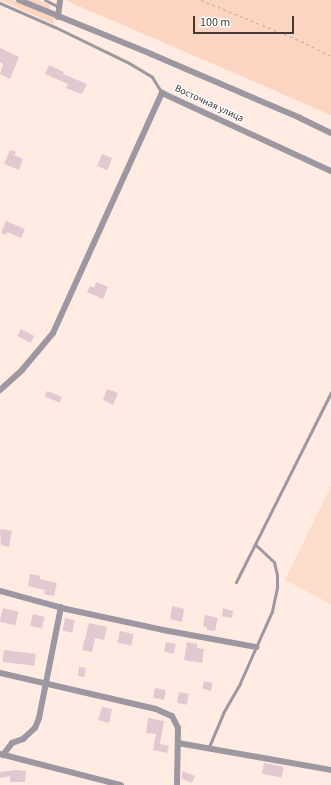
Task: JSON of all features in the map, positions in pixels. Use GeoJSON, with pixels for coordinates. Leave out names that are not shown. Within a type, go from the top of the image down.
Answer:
{"type":"FeatureCollection","features":[{"type":"Feature","properties":{"kind":"street"},"geometry":{"type":"LineString","coordinates":[[19,0],[158,57],[300,118],[331,133]]}},
{"type":"Feature","properties":{"kind":"street"},"geometry":{"type":"LineString","coordinates":[[58,17],[60,0]]}},
{"type":"Feature","properties":{"kind":"street"},"geometry":{"type":"LineString","coordinates":[[0,390],[22,370],[53,333],[162,93]]}},
{"type":"Feature","properties":{"kind":"street","name":"Восточная улица"},"geometry":{"type":"LineString","coordinates":[[162,93],[331,171]]}},
{"type":"Feature","properties":{"kind":"street"},"geometry":{"type":"LineString","coordinates":[[0,591],[61,607],[163,630],[256,647]]}},
{"type":"Feature","properties":{"kind":"street"},"geometry":{"type":"LineString","coordinates":[[61,607],[46,684],[35,728],[23,739],[12,743],[1,755],[122,785]]}},
{"type":"Feature","properties":{"kind":"street"},"geometry":{"type":"LineString","coordinates":[[0,673],[156,709],[172,716],[178,728],[177,785]]}},
{"type":"Feature","properties":{"kind":"street"},"geometry":{"type":"LineString","coordinates":[[178,743],[331,770]]}},
{"type":"Feature","properties":{"kind":"lane"},"geometry":{"type":"LineString","coordinates":[[45,0],[59,7]]}},
{"type":"Feature","properties":{"kind":"lane","name":"Восточная улица"},"geometry":{"type":"LineString","coordinates":[[0,3],[56,27],[129,63],[152,77],[162,93]]}},
{"type":"Feature","properties":{"kind":"lane"},"geometry":{"type":"LineString","coordinates":[[236,582],[331,392]]}},
{"type":"Feature","properties":{"kind":"lane"},"geometry":{"type":"LineString","coordinates":[[208,749],[223,712],[240,683],[272,611],[277,587],[277,575],[274,562],[255,544]]}},
{"type":"Feature","properties":{"kind":"path"},"geometry":{"type":"LineString","coordinates":[[201,0],[301,41],[331,56]]}},
{"type":"Feature","properties":{"kind":"shaded area"},"geometry":{"type":"Polygon","coordinates":[[[0,0],[13,0],[55,18],[53,24],[0,0]]]}},
{"type":"Feature","properties":{"kind":"shaded area"},"geometry":{"type":"Polygon","coordinates":[[[26,0],[39,0],[49,5],[51,8],[48,10],[26,0]]]}},
{"type":"Feature","properties":{"kind":"shaded area"},"geometry":{"type":"Polygon","coordinates":[[[65,0],[331,0],[331,115],[65,0]]]}},
{"type":"Feature","properties":{"kind":"shaded area"},"geometry":{"type":"Polygon","coordinates":[[[331,486],[331,604],[285,580],[331,486]]]}},
{"type":"Feature","properties":{"kind":"building"},"geometry":{"type":"Polygon","coordinates":[[[0,48],[19,57],[10,79],[0,74],[3,64],[0,62],[0,48]]]}},
{"type":"Feature","properties":{"kind":"building"},"geometry":{"type":"Polygon","coordinates":[[[49,65],[64,72],[63,74],[87,84],[82,94],[66,88],[68,84],[45,74],[49,65]]]}},
{"type":"Feature","properties":{"kind":"building"},"geometry":{"type":"Polygon","coordinates":[[[10,150],[16,152],[14,155],[23,159],[19,170],[4,164],[10,150]]]}},
{"type":"Feature","properties":{"kind":"building"},"geometry":{"type":"Polygon","coordinates":[[[102,154],[112,158],[107,170],[97,166],[102,154]]]}},
{"type":"Feature","properties":{"kind":"building"},"geometry":{"type":"Polygon","coordinates":[[[6,221],[25,229],[21,238],[7,232],[6,235],[1,233],[6,221]]]}},
{"type":"Feature","properties":{"kind":"building"},"geometry":{"type":"Polygon","coordinates":[[[96,282],[108,287],[103,299],[87,292],[90,286],[94,288],[96,282]]]}},
{"type":"Feature","properties":{"kind":"building"},"geometry":{"type":"Polygon","coordinates":[[[21,329],[34,336],[30,343],[17,336],[21,329]]]}},
{"type":"Feature","properties":{"kind":"building"},"geometry":{"type":"Polygon","coordinates":[[[107,389],[118,393],[113,405],[103,400],[107,389]]]}},
{"type":"Feature","properties":{"kind":"building"},"geometry":{"type":"Polygon","coordinates":[[[47,391],[62,397],[60,403],[45,397],[47,391]]]}},
{"type":"Feature","properties":{"kind":"building"},"geometry":{"type":"Polygon","coordinates":[[[0,529],[12,531],[9,547],[1,545],[0,529]]]}},
{"type":"Feature","properties":{"kind":"building"},"geometry":{"type":"Polygon","coordinates":[[[30,574],[40,576],[40,579],[57,583],[54,596],[44,594],[45,590],[28,586],[30,574]]]}},
{"type":"Feature","properties":{"kind":"building"},"geometry":{"type":"Polygon","coordinates":[[[172,606],[184,609],[182,622],[170,619],[172,606]]]}},
{"type":"Feature","properties":{"kind":"building"},"geometry":{"type":"Polygon","coordinates":[[[3,608],[19,612],[15,625],[0,622],[3,608]]]}},
{"type":"Feature","properties":{"kind":"building"},"geometry":{"type":"Polygon","coordinates":[[[223,608],[233,611],[232,618],[222,616],[223,608]]]}},
{"type":"Feature","properties":{"kind":"building"},"geometry":{"type":"Polygon","coordinates":[[[33,614],[45,617],[42,629],[30,626],[33,614]]]}},
{"type":"Feature","properties":{"kind":"building"},"geometry":{"type":"Polygon","coordinates":[[[205,615],[218,618],[215,631],[207,630],[207,627],[203,626],[205,615]]]}},
{"type":"Feature","properties":{"kind":"building"},"geometry":{"type":"Polygon","coordinates":[[[65,618],[75,620],[72,633],[63,631],[65,618]]]}},
{"type":"Feature","properties":{"kind":"building"},"geometry":{"type":"Polygon","coordinates":[[[89,623],[107,627],[104,640],[95,638],[92,652],[82,650],[89,623]]]}},
{"type":"Feature","properties":{"kind":"building"},"geometry":{"type":"Polygon","coordinates":[[[120,631],[134,634],[131,646],[118,643],[120,631]]]}},
{"type":"Feature","properties":{"kind":"building"},"geometry":{"type":"Polygon","coordinates":[[[166,642],[176,644],[174,654],[164,652],[166,642]]]}},
{"type":"Feature","properties":{"kind":"building"},"geometry":{"type":"Polygon","coordinates":[[[187,642],[197,644],[197,648],[204,649],[202,663],[184,660],[187,642]]]}},
{"type":"Feature","properties":{"kind":"building"},"geometry":{"type":"Polygon","coordinates":[[[4,650],[36,654],[34,666],[3,662],[4,650]]]}},
{"type":"Feature","properties":{"kind":"building"},"geometry":{"type":"Polygon","coordinates":[[[79,667],[86,668],[84,677],[78,676],[79,667]]]}},
{"type":"Feature","properties":{"kind":"building"},"geometry":{"type":"Polygon","coordinates":[[[204,681],[213,683],[211,691],[202,689],[204,681]]]}},
{"type":"Feature","properties":{"kind":"building"},"geometry":{"type":"Polygon","coordinates":[[[155,688],[166,690],[164,700],[153,698],[155,688]]]}},
{"type":"Feature","properties":{"kind":"building"},"geometry":{"type":"Polygon","coordinates":[[[179,692],[189,694],[187,705],[177,703],[179,692]]]}},
{"type":"Feature","properties":{"kind":"building"},"geometry":{"type":"Polygon","coordinates":[[[102,707],[112,709],[109,723],[98,720],[102,707]]]}},
{"type":"Feature","properties":{"kind":"building"},"geometry":{"type":"Polygon","coordinates":[[[148,718],[164,721],[160,744],[169,746],[167,753],[153,750],[156,734],[146,733],[148,718]]]}},
{"type":"Feature","properties":{"kind":"building"},"geometry":{"type":"Polygon","coordinates":[[[264,763],[284,767],[282,778],[262,774],[264,763]]]}},
{"type":"Feature","properties":{"kind":"building"},"geometry":{"type":"Polygon","coordinates":[[[16,770],[26,771],[25,782],[10,782],[10,776],[0,778],[0,772],[16,770]]]}},
{"type":"Feature","properties":{"kind":"building"},"geometry":{"type":"Polygon","coordinates":[[[182,771],[195,776],[192,783],[182,779],[182,771]]]}}]}
